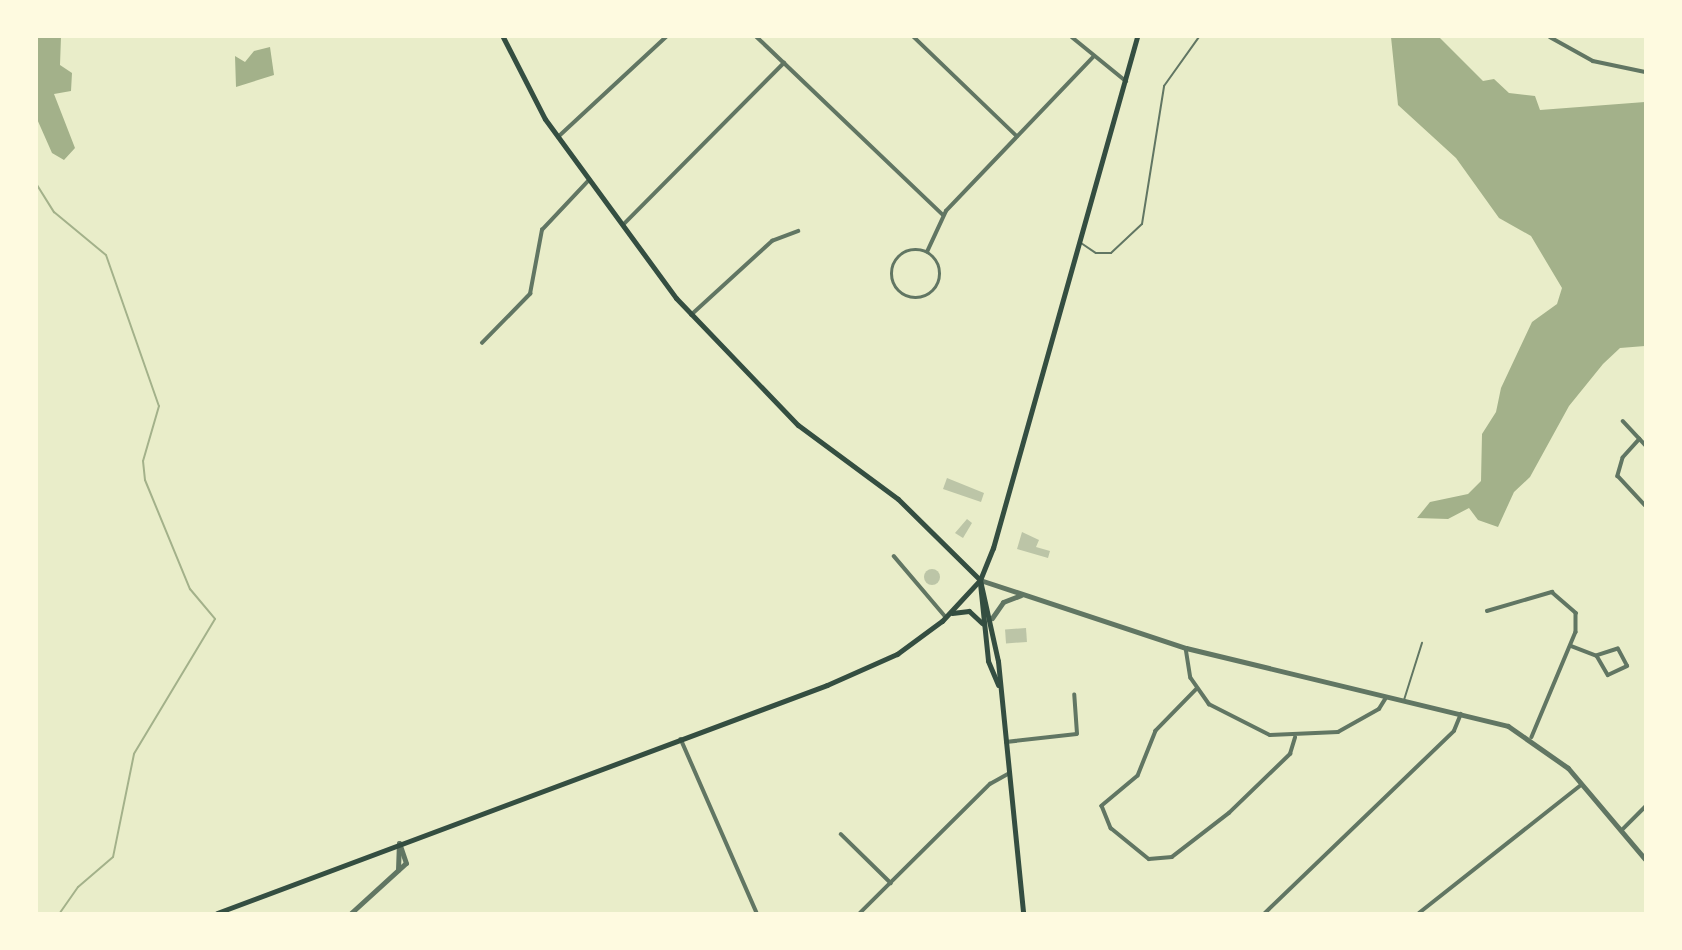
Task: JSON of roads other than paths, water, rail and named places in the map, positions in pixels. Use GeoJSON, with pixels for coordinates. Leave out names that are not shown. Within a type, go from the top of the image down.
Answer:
{"type":"FeatureCollection","features":[{"type":"Feature","properties":{"kind":"main road"},"geometry":{"type":"LineString","coordinates":[[503,37],[558,137],[691,315],[803,430],[898,499],[980,580],[992,618],[1023,913]]}},
{"type":"Feature","properties":{"kind":"main road"},"geometry":{"type":"LineString","coordinates":[[998,685],[983,625],[980,580],[1081,242],[1137,37]]}},
{"type":"Feature","properties":{"kind":"main road"},"geometry":{"type":"LineString","coordinates":[[217,913],[881,662],[948,616],[980,580]]}},
{"type":"Feature","properties":{"kind":"main road"},"geometry":{"type":"LineString","coordinates":[[948,616],[969,611],[983,625]]}},
{"type":"Feature","properties":{"kind":"street"},"geometry":{"type":"LineString","coordinates":[[558,137],[666,37]]}},
{"type":"Feature","properties":{"kind":"street"},"geometry":{"type":"LineString","coordinates":[[757,37],[943,215]]}},
{"type":"Feature","properties":{"kind":"street"},"geometry":{"type":"LineString","coordinates":[[914,37],[1017,136]]}},
{"type":"Feature","properties":{"kind":"street"},"geometry":{"type":"LineString","coordinates":[[1072,37],[1093,57],[1126,81]]}},
{"type":"Feature","properties":{"kind":"street"},"geometry":{"type":"LineString","coordinates":[[1550,37],[1593,61],[1645,72]]}},
{"type":"Feature","properties":{"kind":"street"},"geometry":{"type":"LineString","coordinates":[[927,252],[943,215],[1093,57]]}},
{"type":"Feature","properties":{"kind":"street"},"geometry":{"type":"LineString","coordinates":[[624,224],[784,63]]}},
{"type":"Feature","properties":{"kind":"street"},"geometry":{"type":"LineString","coordinates":[[482,343],[530,294],[542,230],[591,178]]}},
{"type":"Feature","properties":{"kind":"street"},"geometry":{"type":"LineString","coordinates":[[691,315],[769,243],[798,231]]}},
{"type":"Feature","properties":{"kind":"street"},"geometry":{"type":"LineString","coordinates":[[907,251],[927,252],[938,264],[938,284],[927,296],[907,297],[895,286],[893,266],[907,251]]}},
{"type":"Feature","properties":{"kind":"street"},"geometry":{"type":"LineString","coordinates":[[1623,421],[1645,445]]}},
{"type":"Feature","properties":{"kind":"street"},"geometry":{"type":"LineString","coordinates":[[1640,439],[1623,458],[1618,476],[1645,505]]}},
{"type":"Feature","properties":{"kind":"street"},"geometry":{"type":"LineString","coordinates":[[894,556],[948,616]]}},
{"type":"Feature","properties":{"kind":"street"},"geometry":{"type":"LineString","coordinates":[[980,580],[1186,648],[1386,698],[1461,712],[1532,737],[1583,783],[1645,859]]}},
{"type":"Feature","properties":{"kind":"street"},"geometry":{"type":"LineString","coordinates":[[1487,611],[1543,593],[1560,595],[1577,616],[1571,646],[1532,737]]}},
{"type":"Feature","properties":{"kind":"street"},"geometry":{"type":"LineString","coordinates":[[992,618],[1003,602],[1024,595]]}},
{"type":"Feature","properties":{"kind":"street"},"geometry":{"type":"LineString","coordinates":[[1571,646],[1597,656],[1618,649],[1627,666],[1608,676],[1597,656]]}},
{"type":"Feature","properties":{"kind":"street"},"geometry":{"type":"LineString","coordinates":[[1186,648],[1197,689],[1225,716],[1294,738],[1342,730],[1379,709],[1386,698]]}},
{"type":"Feature","properties":{"kind":"street"},"geometry":{"type":"LineString","coordinates":[[1197,689],[1156,730],[1138,776],[1102,806],[1111,828],[1149,859],[1172,857],[1229,813],[1290,754],[1294,738]]}},
{"type":"Feature","properties":{"kind":"street"},"geometry":{"type":"LineString","coordinates":[[1006,742],[1077,734],[1074,695]]}},
{"type":"Feature","properties":{"kind":"street"},"geometry":{"type":"LineString","coordinates":[[1265,913],[1451,734],[1461,712]]}},
{"type":"Feature","properties":{"kind":"street"},"geometry":{"type":"LineString","coordinates":[[681,739],[757,913]]}},
{"type":"Feature","properties":{"kind":"street"},"geometry":{"type":"LineString","coordinates":[[860,913],[990,783],[1009,774]]}},
{"type":"Feature","properties":{"kind":"street"},"geometry":{"type":"LineString","coordinates":[[1419,913],[1583,783]]}},
{"type":"Feature","properties":{"kind":"street"},"geometry":{"type":"LineString","coordinates":[[1622,830],[1645,807]]}},
{"type":"Feature","properties":{"kind":"street"},"geometry":{"type":"LineString","coordinates":[[841,834],[891,883]]}},
{"type":"Feature","properties":{"kind":"street"},"geometry":{"type":"LineString","coordinates":[[351,913],[397,873],[408,857],[399,843]]}},
{"type":"Feature","properties":{"kind":"lane"},"geometry":{"type":"LineString","coordinates":[[1081,242],[1102,254],[1130,237],[1149,207],[1165,82],[1199,37]]}},
{"type":"Feature","properties":{"kind":"lane"},"geometry":{"type":"LineString","coordinates":[[1404,701],[1422,643]]}},
{"type":"Feature","properties":{"kind":"waterway"},"geometry":{"type":"LineString","coordinates":[[37,185],[54,212],[106,255],[159,406],[143,461],[145,480],[190,589],[215,619],[134,754],[113,857],[78,887],[60,913]]}}]}
